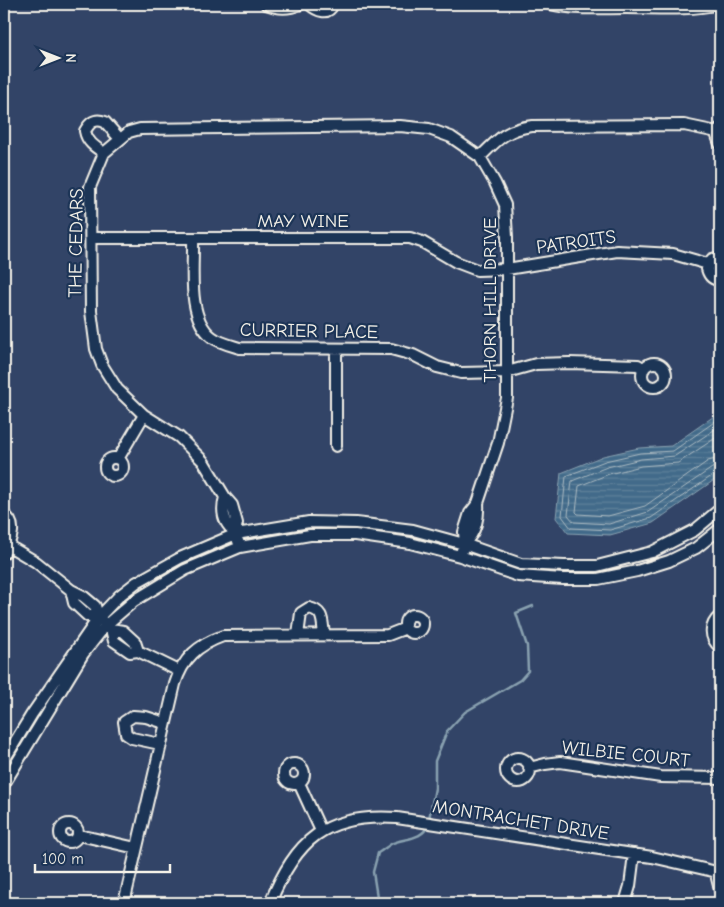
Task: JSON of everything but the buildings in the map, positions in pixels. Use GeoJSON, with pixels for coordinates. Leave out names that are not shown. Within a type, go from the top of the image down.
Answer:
{"type":"FeatureCollection","features":[{"type":"Feature","properties":{"kind":"street"},"geometry":{"type":"LineString","coordinates":[[266,4],[288,9],[301,4]]}},
{"type":"Feature","properties":{"kind":"street"},"geometry":{"type":"LineString","coordinates":[[309,4],[319,11],[326,12],[332,8],[333,4]]}},
{"type":"Feature","properties":{"kind":"street"},"geometry":{"type":"LineString","coordinates":[[550,4],[563,7],[678,8],[704,7],[719,4]]}},
{"type":"Feature","properties":{"kind":"street"},"geometry":{"type":"LineString","coordinates":[[104,153],[86,137],[85,131],[89,124],[94,121],[105,122],[120,139]]}},
{"type":"Feature","properties":{"kind":"street"},"geometry":{"type":"LineString","coordinates":[[480,157],[508,132],[517,128],[532,126],[684,125],[719,129],[717,139],[720,144]]}},
{"type":"Feature","properties":{"kind":"street","name":"THE CEDARS"},"geometry":{"type":"LineString","coordinates":[[240,547],[235,533],[237,523],[232,505],[203,461],[179,437],[144,415],[117,389],[102,365],[96,349],[91,311],[90,186],[104,153],[129,132],[140,128],[400,126]]}},
{"type":"Feature","properties":{"kind":"street","name":"THORN HILL DRIVE"},"geometry":{"type":"LineString","coordinates":[[400,126],[429,129],[451,137],[480,157],[495,182],[505,205],[507,398],[498,443],[478,503],[478,513],[472,537],[465,543],[460,556]]}},
{"type":"Feature","properties":{"kind":"street","name":"MAY WINE"},"geometry":{"type":"LineString","coordinates":[[91,238],[410,238],[422,242],[456,262],[478,270],[507,269]]}},
{"type":"Feature","properties":{"kind":"street","name":"CURRIER PLACE"},"geometry":{"type":"LineString","coordinates":[[194,238],[194,305],[200,323],[211,336],[225,344],[240,348],[391,349],[437,367],[461,373],[507,372],[536,364],[569,363],[638,365],[644,369]]}},
{"type":"Feature","properties":{"kind":"street","name":"PATROITS"},"geometry":{"type":"LineString","coordinates":[[507,269],[618,251],[673,254],[708,264]]}},
{"type":"Feature","properties":{"kind":"street"},"geometry":{"type":"LineString","coordinates":[[720,257],[712,259],[707,269],[710,276],[720,280]]}},
{"type":"Feature","properties":{"kind":"street"},"geometry":{"type":"LineString","coordinates":[[336,350],[336,446]]}},
{"type":"Feature","properties":{"kind":"street"},"geometry":{"type":"LineString","coordinates":[[118,459],[144,415]]}},
{"type":"Feature","properties":{"kind":"street"},"geometry":{"type":"LineString","coordinates":[[4,784],[119,596],[138,582],[180,558],[235,533],[309,522],[356,523],[413,530],[465,543],[521,564],[597,566],[652,552],[695,530],[720,509]]}},
{"type":"Feature","properties":{"kind":"street"},"geometry":{"type":"LineString","coordinates":[[4,515],[11,521],[12,529],[11,538],[5,547],[36,562],[71,590],[95,606],[103,622],[123,632],[135,642],[138,651],[179,671]]}},
{"type":"Feature","properties":{"kind":"street"},"geometry":{"type":"LineString","coordinates":[[4,760],[32,714],[103,622],[185,570],[240,547],[310,535],[355,535],[410,543],[460,556],[518,576],[598,579],[637,571],[669,561],[696,548],[720,529]]}},
{"type":"Feature","properties":{"kind":"street"},"geometry":{"type":"LineString","coordinates":[[298,635],[302,613],[309,608],[320,614],[324,635]]}},
{"type":"Feature","properties":{"kind":"street"},"geometry":{"type":"LineString","coordinates":[[720,616],[715,621],[711,631],[714,642],[720,647]]}},
{"type":"Feature","properties":{"kind":"street"},"geometry":{"type":"LineString","coordinates":[[124,903],[160,744],[179,671],[195,651],[208,641],[223,636],[388,635],[406,628]]}},
{"type":"Feature","properties":{"kind":"street"},"geometry":{"type":"LineString","coordinates":[[160,744],[132,738],[126,734],[124,722],[132,716],[146,717],[165,723]]}},
{"type":"Feature","properties":{"kind":"street","name":"WILBIE COURT"},"geometry":{"type":"LineString","coordinates":[[529,768],[560,762],[662,777],[720,778]]}},
{"type":"Feature","properties":{"kind":"street"},"geometry":{"type":"LineString","coordinates":[[299,783],[321,831]]}},
{"type":"Feature","properties":{"kind":"street","name":"MONTRACHET DRIVE"},"geometry":{"type":"LineString","coordinates":[[270,903],[284,872],[302,846],[321,831],[358,818],[379,817],[422,822],[634,854],[719,869]]}},
{"type":"Feature","properties":{"kind":"street"},"geometry":{"type":"LineString","coordinates":[[79,835],[136,848]]}},
{"type":"Feature","properties":{"kind":"street"},"geometry":{"type":"LineString","coordinates":[[625,903],[630,886],[634,854]]}},
{"type":"Feature","properties":{"kind":"street"},"geometry":{"type":"LineString","coordinates":[[719,869],[717,882],[720,890]]}},
{"type":"Feature","properties":{"kind":"water"},"geometry":{"type":"Polygon","coordinates":[[[720,412],[720,476],[653,523],[610,535],[568,533],[556,518],[561,473],[603,456],[639,448],[671,446],[720,412]]]}},
{"type":"Feature","properties":{"kind":"waterway"},"geometry":{"type":"LineString","coordinates":[[429,819],[435,788],[435,761],[447,731],[465,712],[520,680],[528,671],[527,646],[516,613],[533,606]]}},
{"type":"Feature","properties":{"kind":"waterway"},"geometry":{"type":"LineString","coordinates":[[378,903],[373,872],[378,853],[391,844],[417,836],[428,825]]}}]}
